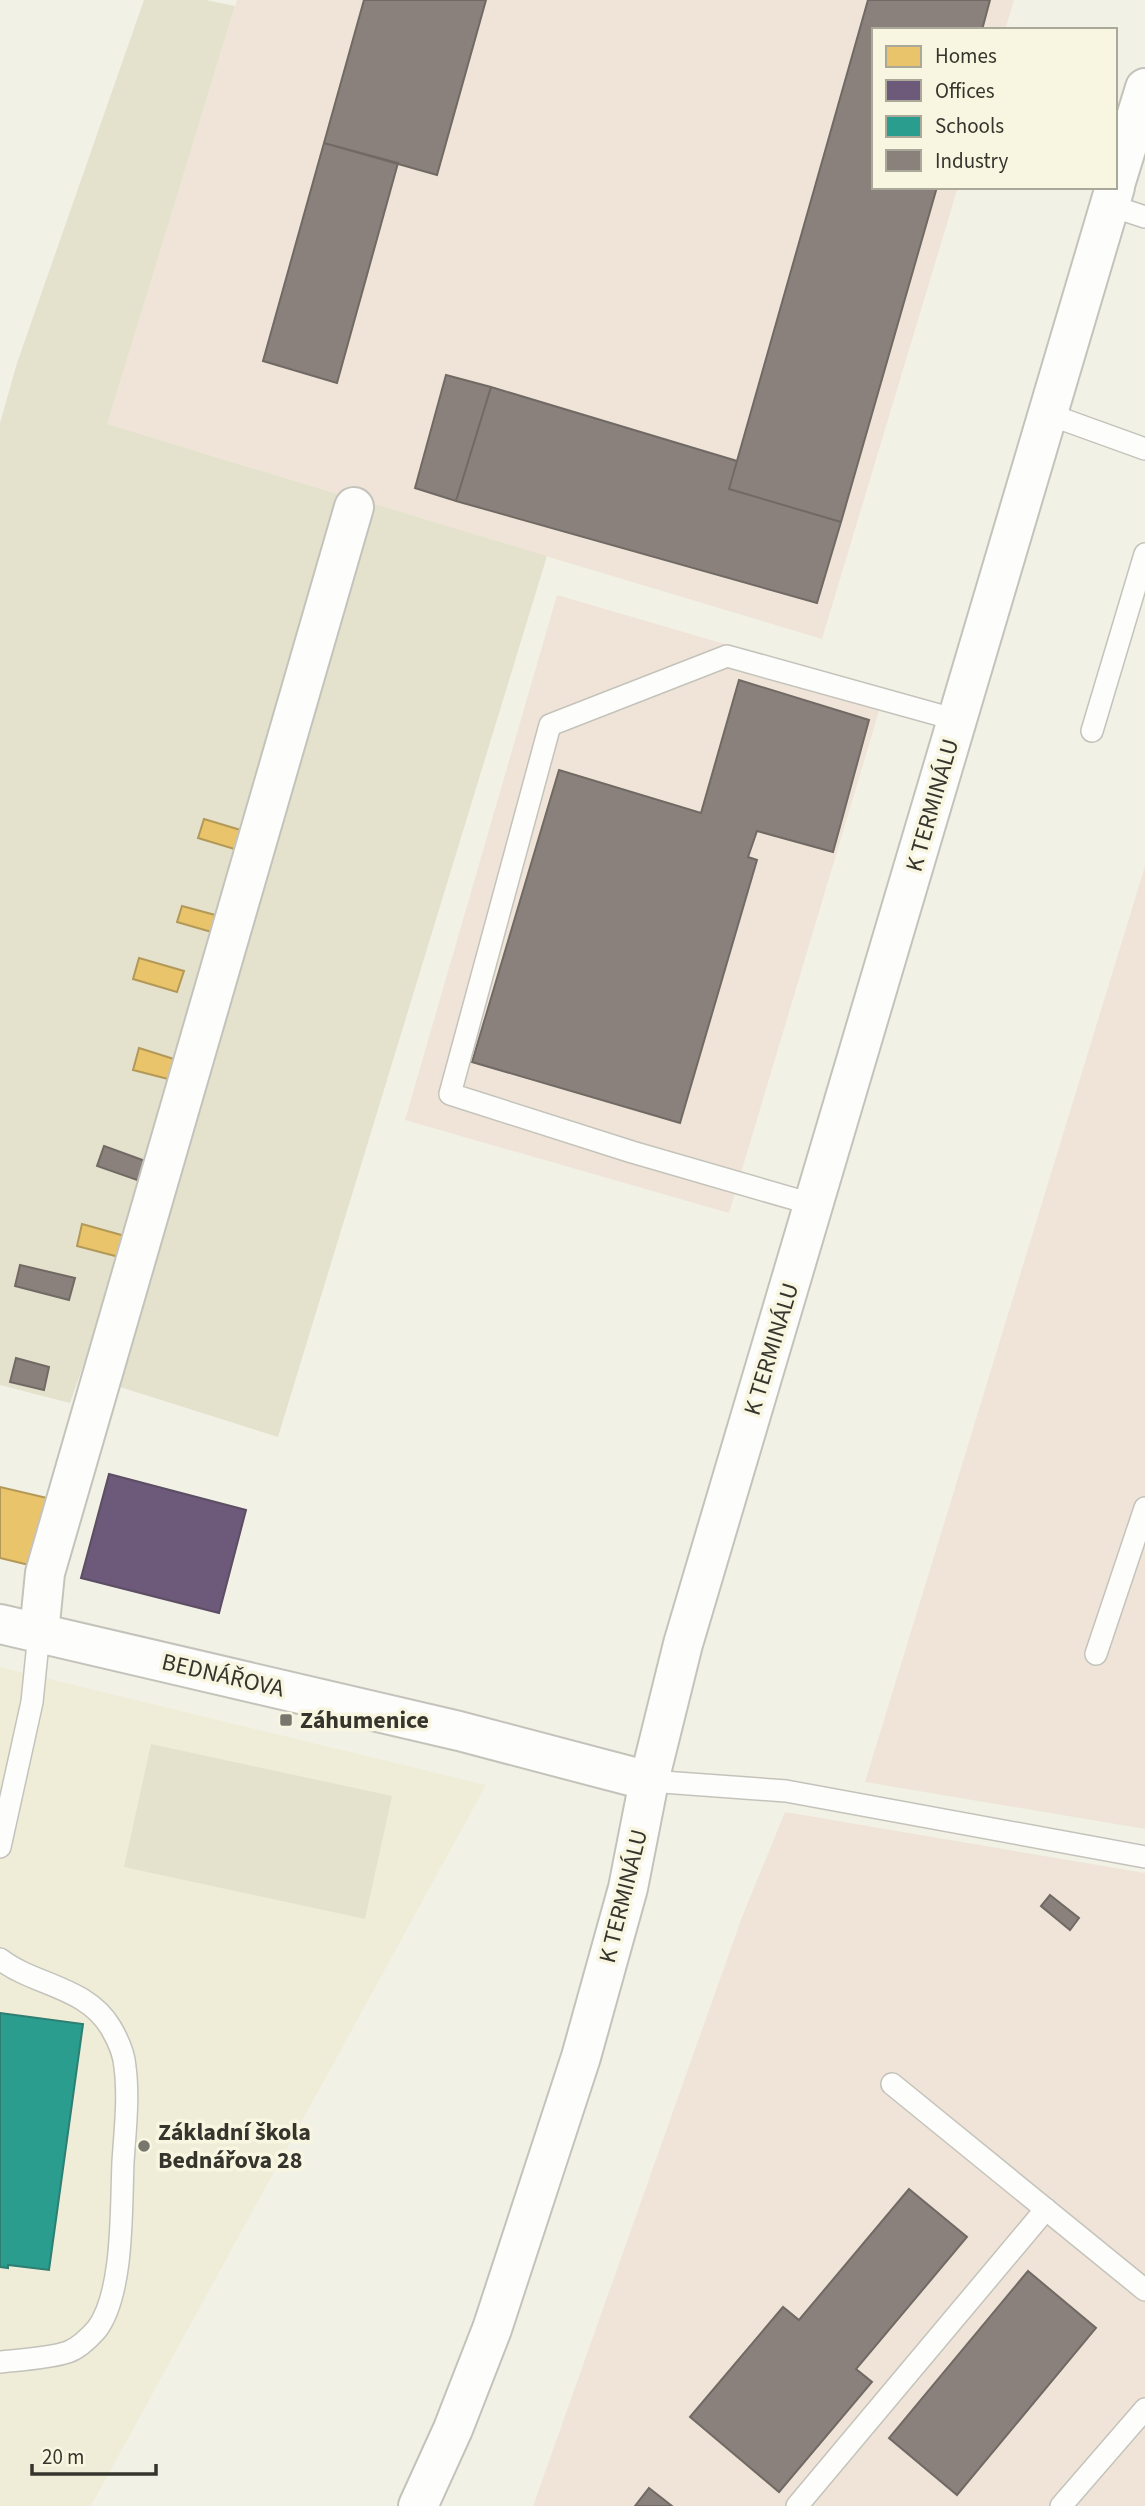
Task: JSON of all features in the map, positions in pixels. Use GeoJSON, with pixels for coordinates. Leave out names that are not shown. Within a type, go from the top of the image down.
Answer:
{"type":"FeatureCollection","features":[{"type":"Feature","properties":{"kind":"street","name":"K TERMINÁLU"},"geometry":{"type":"LineString","coordinates":[[1117,179],[1145,88]]}},
{"type":"Feature","properties":{"kind":"street","name":"K TERMINÁLU"},"geometry":{"type":"LineString","coordinates":[[418,2506],[453,2429],[492,2329],[581,2057],[628,1888],[649,1781],[683,1644],[1113,192]]}},
{"type":"Feature","properties":{"kind":"street"},"geometry":{"type":"LineString","coordinates":[[39,1633],[45,1573],[354,507]]}},
{"type":"Feature","properties":{"kind":"street","name":"BEDNÁŘOVA"},"geometry":{"type":"LineString","coordinates":[[0,1624],[459,1731],[649,1781]]}},
{"type":"Feature","properties":{"kind":"lane"},"geometry":{"type":"LineString","coordinates":[[1113,192],[1145,217]]}},
{"type":"Feature","properties":{"kind":"lane"},"geometry":{"type":"LineString","coordinates":[[1048,414],[1145,449]]}},
{"type":"Feature","properties":{"kind":"lane"},"geometry":{"type":"LineString","coordinates":[[1092,730],[1145,554]]}},
{"type":"Feature","properties":{"kind":"lane"},"geometry":{"type":"LineString","coordinates":[[815,1205],[632,1152],[450,1094],[550,725],[727,656],[957,720]]}},
{"type":"Feature","properties":{"kind":"lane"},"geometry":{"type":"LineString","coordinates":[[1097,1654],[1145,1508]]}},
{"type":"Feature","properties":{"kind":"lane"},"geometry":{"type":"LineString","coordinates":[[0,1847],[32,1702],[39,1633]]}},
{"type":"Feature","properties":{"kind":"lane"},"geometry":{"type":"LineString","coordinates":[[649,1781],[786,1791],[1145,1857]]}},
{"type":"Feature","properties":{"kind":"lane"},"geometry":{"type":"LineString","coordinates":[[0,1959],[31,1978],[71,1991],[109,2024],[122,2048],[127,2082],[118,2257],[107,2312],[97,2329],[69,2352],[0,2362]]}},
{"type":"Feature","properties":{"kind":"lane"},"geometry":{"type":"LineString","coordinates":[[892,2084],[1145,2290]]}},
{"type":"Feature","properties":{"kind":"lane"},"geometry":{"type":"LineString","coordinates":[[797,2506],[1046,2209]]}},
{"type":"Feature","properties":{"kind":"lane"},"geometry":{"type":"LineString","coordinates":[[1061,2506],[1145,2409]]}},
{"type":"Feature","properties":{"kind":"shaded area"},"geometry":{"type":"Polygon","coordinates":[[[144,0],[206,0],[235,6],[107,424],[348,497],[132,1226],[70,1403],[0,1385],[0,423],[17,363],[144,0]]]}},
{"type":"Feature","properties":{"kind":"shaded area"},"geometry":{"type":"Polygon","coordinates":[[[237,0],[1014,0],[1006,28],[872,28],[872,189],[957,189],[822,639],[106,424],[237,0]]]}},
{"type":"Feature","properties":{"kind":"shaded area"},"geometry":{"type":"Polygon","coordinates":[[[374,504],[547,556],[278,1437],[120,1387],[158,1246],[374,504]]]}},
{"type":"Feature","properties":{"kind":"shaded area"},"geometry":{"type":"Polygon","coordinates":[[[557,595],[885,691],[729,1213],[405,1120],[557,595]]]}},
{"type":"Feature","properties":{"kind":"shaded area"},"geometry":{"type":"Polygon","coordinates":[[[1145,866],[1145,1829],[865,1782],[1145,866]]]}},
{"type":"Feature","properties":{"kind":"shaded area","name":"Základní škola Bednářova 28"},"geometry":{"type":"Polygon","coordinates":[[[0,1667],[486,1785],[91,2506],[0,2506],[0,1667]]]}},
{"type":"Feature","properties":{"kind":"shaded area"},"geometry":{"type":"Polygon","coordinates":[[[151,1744],[392,1796],[365,1919],[124,1867],[151,1744]]]}},
{"type":"Feature","properties":{"kind":"shaded area"},"geometry":{"type":"Polygon","coordinates":[[[785,1812],[1145,1873],[1145,2506],[533,2506],[742,1917],[785,1812]]]}},
{"type":"Feature","properties":{"kind":"building: Homes"},"geometry":{"type":"Polygon","coordinates":[[[204,819],[244,831],[241,851],[198,838],[204,819]]]}},
{"type":"Feature","properties":{"kind":"building: Homes"},"geometry":{"type":"Polygon","coordinates":[[[182,906],[219,916],[215,933],[177,922],[182,906]]]}},
{"type":"Feature","properties":{"kind":"building: Homes"},"geometry":{"type":"Polygon","coordinates":[[[139,958],[184,971],[177,992],[133,979],[139,958]]]}},
{"type":"Feature","properties":{"kind":"building: Homes"},"geometry":{"type":"Polygon","coordinates":[[[139,1048],[177,1060],[172,1080],[133,1070],[139,1048]]]}},
{"type":"Feature","properties":{"kind":"building: Homes"},"geometry":{"type":"Polygon","coordinates":[[[82,1224],[125,1236],[119,1257],[77,1246],[82,1224]]]}},
{"type":"Feature","properties":{"kind":"building: Homes"},"geometry":{"type":"Polygon","coordinates":[[[0,1487],[47,1498],[29,1565],[0,1558],[0,1487]]]}},
{"type":"Feature","properties":{"kind":"building: Offices"},"geometry":{"type":"Polygon","coordinates":[[[109,1474],[246,1510],[219,1613],[81,1578],[109,1474]]]}},
{"type":"Feature","properties":{"kind":"building: Schools"},"geometry":{"type":"Polygon","coordinates":[[[0,2013],[83,2024],[49,2270],[8,2265],[8,2268],[0,2267],[0,2013]]]}},
{"type":"Feature","properties":{"kind":"building: Industry"},"geometry":{"type":"Polygon","coordinates":[[[364,0],[486,0],[437,175],[324,143],[364,0]]]}},
{"type":"Feature","properties":{"kind":"building: Industry"},"geometry":{"type":"Polygon","coordinates":[[[868,0],[990,0],[983,28],[872,28],[872,189],[936,189],[841,522],[729,489],[868,0]]]}},
{"type":"Feature","properties":{"kind":"building: Industry"},"geometry":{"type":"Polygon","coordinates":[[[324,143],[398,163],[337,383],[263,361],[324,143]]]}},
{"type":"Feature","properties":{"kind":"building: Industry"},"geometry":{"type":"Polygon","coordinates":[[[446,375],[491,387],[456,501],[415,488],[446,375]]]}},
{"type":"Feature","properties":{"kind":"building: Industry"},"geometry":{"type":"Polygon","coordinates":[[[491,387],[737,461],[729,489],[841,522],[817,603],[456,501],[491,387]]]}},
{"type":"Feature","properties":{"kind":"building: Industry"},"geometry":{"type":"Polygon","coordinates":[[[739,680],[869,720],[833,852],[757,831],[748,857],[757,860],[680,1123],[472,1062],[559,770],[701,813],[739,680]]]}},
{"type":"Feature","properties":{"kind":"building: Industry"},"geometry":{"type":"Polygon","coordinates":[[[104,1146],[145,1161],[140,1181],[97,1166],[104,1146]]]}},
{"type":"Feature","properties":{"kind":"building: Industry"},"geometry":{"type":"Polygon","coordinates":[[[20,1265],[75,1278],[69,1300],[15,1286],[20,1265]]]}},
{"type":"Feature","properties":{"kind":"building: Industry"},"geometry":{"type":"Polygon","coordinates":[[[16,1358],[49,1367],[44,1390],[10,1382],[16,1358]]]}},
{"type":"Feature","properties":{"kind":"building: Industry"},"geometry":{"type":"Polygon","coordinates":[[[1050,1895],[1079,1918],[1070,1930],[1041,1906],[1050,1895]]]}},
{"type":"Feature","properties":{"kind":"building: Industry"},"geometry":{"type":"Polygon","coordinates":[[[909,2189],[967,2237],[856,2369],[872,2382],[779,2492],[690,2417],[783,2307],[799,2320],[909,2189]]]}},
{"type":"Feature","properties":{"kind":"building: Industry"},"geometry":{"type":"Polygon","coordinates":[[[1028,2271],[1096,2328],[957,2495],[889,2438],[1028,2271]]]}},
{"type":"Feature","properties":{"kind":"building: Industry"},"geometry":{"type":"Polygon","coordinates":[[[649,2488],[672,2506],[635,2506],[649,2488]]]}},
{"type":"Feature","properties":{"kind":"place","name":"Záhumenice"},"geometry":{"type":"Point","coordinates":[286,1720]}},
{"type":"Feature","properties":{"kind":"place","name":"Základní škola Bednářova 28"},"geometry":{"type":"Point","coordinates":[144,2146]}}]}
